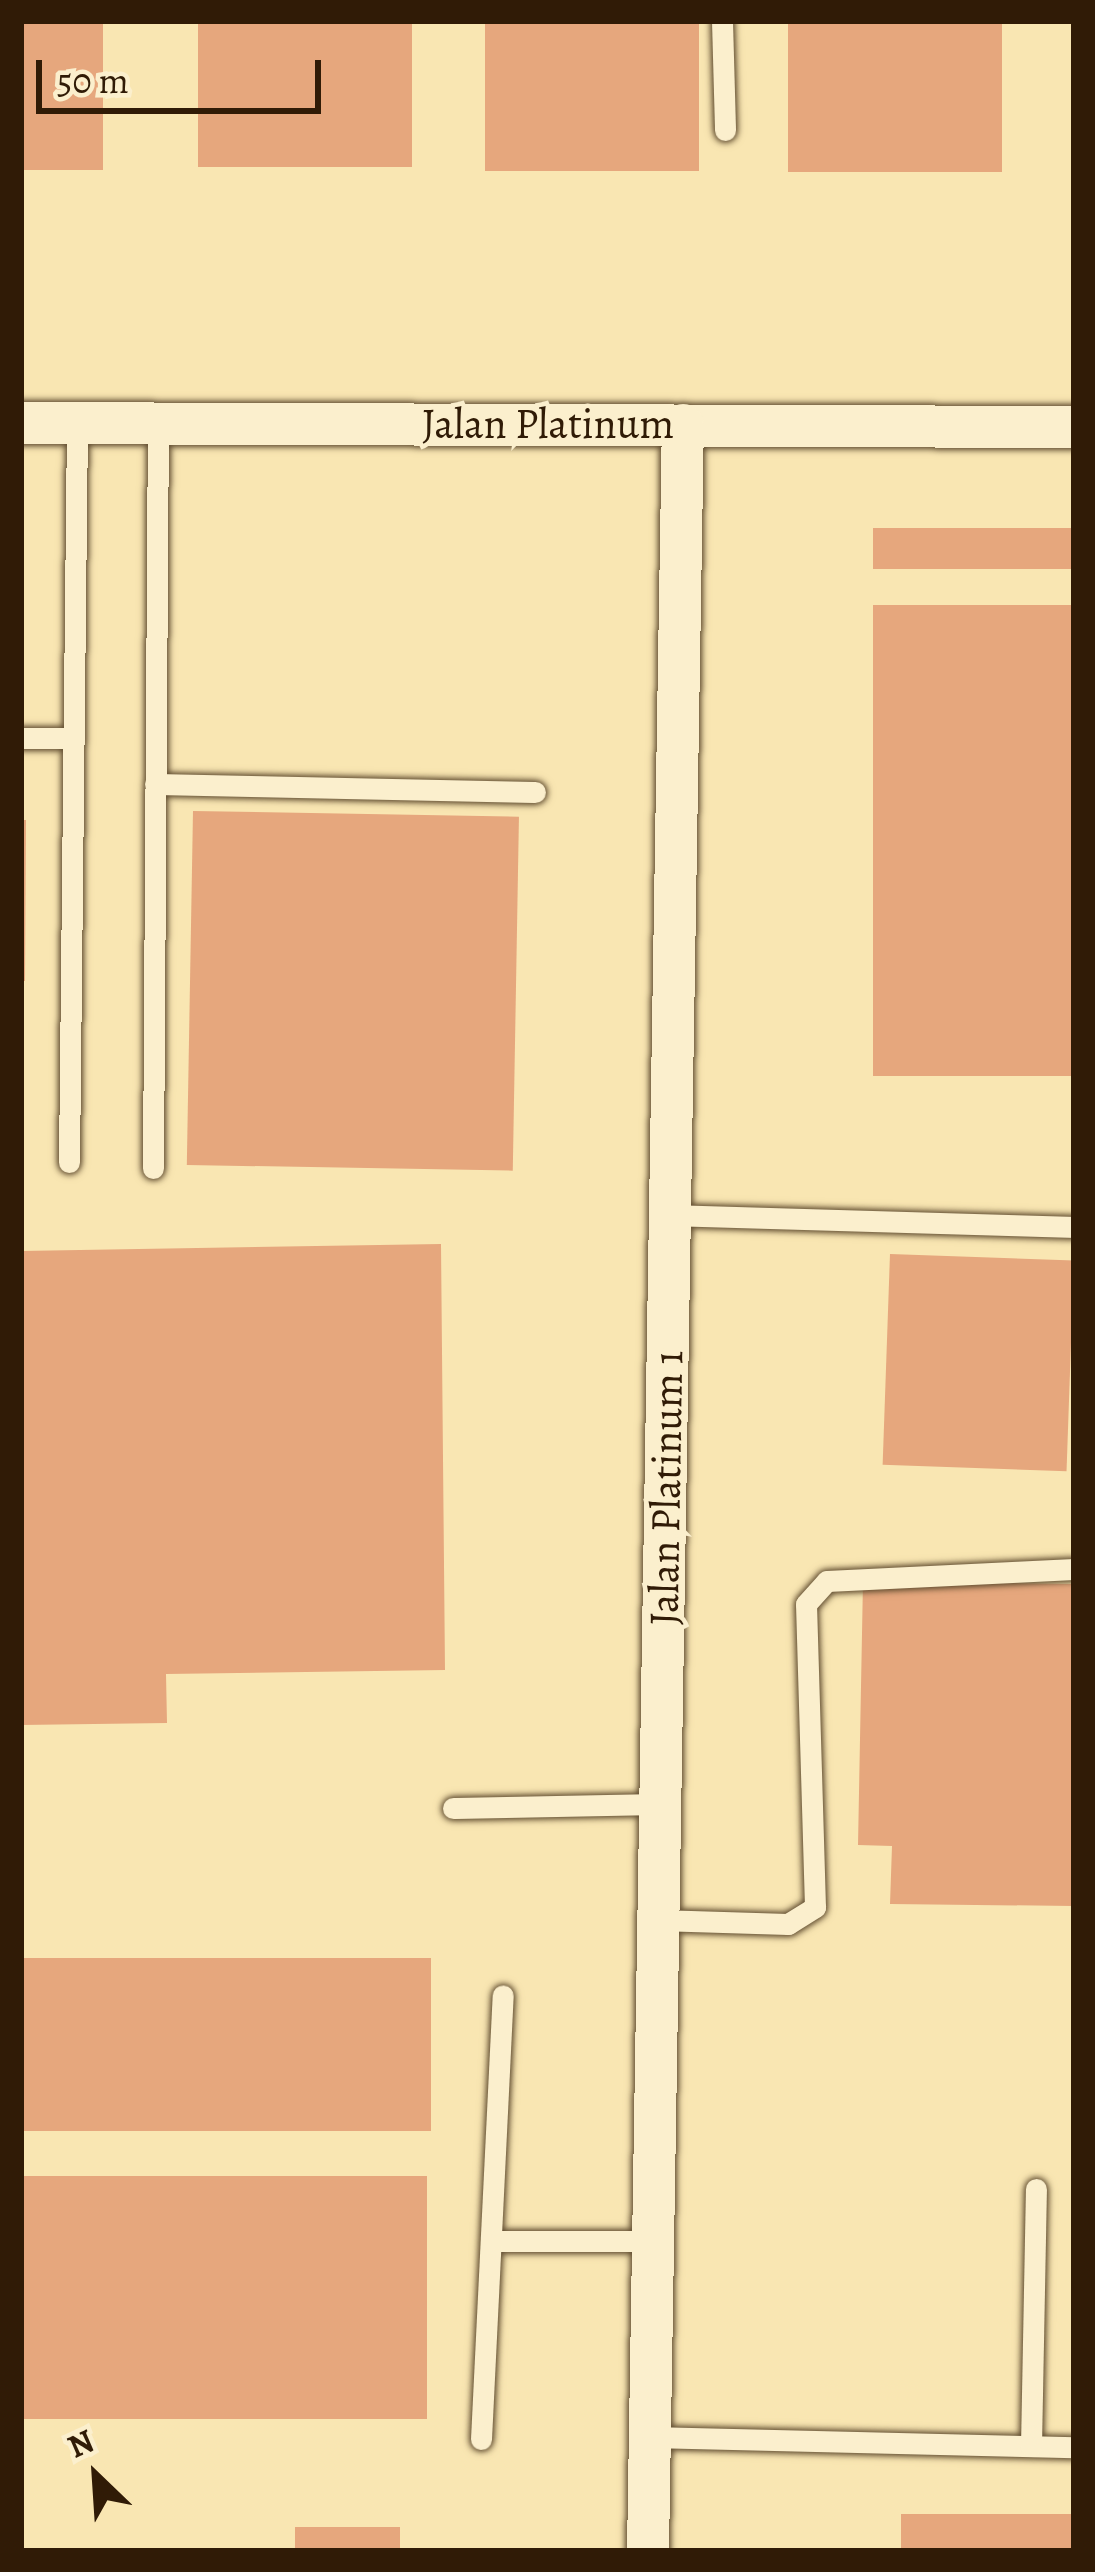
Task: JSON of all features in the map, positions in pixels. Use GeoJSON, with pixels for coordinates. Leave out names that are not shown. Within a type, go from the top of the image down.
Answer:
{"type":"FeatureCollection","features":[{"type":"Feature","properties":{"kind":"street","name":"Jalan Platinum"},"geometry":{"type":"LineString","coordinates":[[21,423],[1074,428]]}},
{"type":"Feature","properties":{"kind":"street","name":"Jalan Platinum 1"},"geometry":{"type":"LineString","coordinates":[[648,2551],[683,425]]}},
{"type":"Feature","properties":{"kind":"lane"},"geometry":{"type":"LineString","coordinates":[[722,21],[725,130]]}},
{"type":"Feature","properties":{"kind":"lane"},"geometry":{"type":"LineString","coordinates":[[69,1162],[77,423]]}},
{"type":"Feature","properties":{"kind":"lane"},"geometry":{"type":"LineString","coordinates":[[153,1168],[158,423]]}},
{"type":"Feature","properties":{"kind":"lane"},"geometry":{"type":"LineString","coordinates":[[21,738],[74,738]]}},
{"type":"Feature","properties":{"kind":"lane"},"geometry":{"type":"LineString","coordinates":[[155,784],[536,791]]}},
{"type":"Feature","properties":{"kind":"lane"},"geometry":{"type":"LineString","coordinates":[[670,1215],[1074,1227]]}},
{"type":"Feature","properties":{"kind":"lane"},"geometry":{"type":"LineString","coordinates":[[658,1920],[788,1924],[815,1907],[806,1604],[827,1581],[1074,1569]]}},
{"type":"Feature","properties":{"kind":"lane"},"geometry":{"type":"LineString","coordinates":[[453,1808],[660,1804]]}},
{"type":"Feature","properties":{"kind":"lane"},"geometry":{"type":"LineString","coordinates":[[481,2440],[502,1996]]}},
{"type":"Feature","properties":{"kind":"lane"},"geometry":{"type":"LineString","coordinates":[[1031,2446],[1036,2189]]}},
{"type":"Feature","properties":{"kind":"lane"},"geometry":{"type":"LineString","coordinates":[[493,2241],[653,2241]]}},
{"type":"Feature","properties":{"kind":"lane"},"geometry":{"type":"LineString","coordinates":[[650,2437],[1074,2447]]}},
{"type":"Feature","properties":{"kind":"building"},"geometry":{"type":"Polygon","coordinates":[[[21,21],[103,21],[103,170],[21,170],[21,21]]]}},
{"type":"Feature","properties":{"kind":"building"},"geometry":{"type":"Polygon","coordinates":[[[198,21],[412,21],[412,167],[198,167],[198,21]]]}},
{"type":"Feature","properties":{"kind":"building"},"geometry":{"type":"Polygon","coordinates":[[[485,21],[699,21],[699,171],[485,171],[485,21]]]}},
{"type":"Feature","properties":{"kind":"building"},"geometry":{"type":"Polygon","coordinates":[[[788,21],[1002,21],[1002,172],[788,172],[788,21]]]}},
{"type":"Feature","properties":{"kind":"building"},"geometry":{"type":"Polygon","coordinates":[[[873,528],[1074,528],[1074,569],[873,569],[873,528]]]}},
{"type":"Feature","properties":{"kind":"building"},"geometry":{"type":"Polygon","coordinates":[[[873,605],[1074,605],[1074,1076],[873,1076],[873,605]]]}},
{"type":"Feature","properties":{"kind":"building"},"geometry":{"type":"Polygon","coordinates":[[[193,811],[519,817],[513,1171],[187,1165],[193,811]]]}},
{"type":"Feature","properties":{"kind":"building"},"geometry":{"type":"Polygon","coordinates":[[[21,820],[26,820],[25,981],[21,981],[21,820]]]}},
{"type":"Feature","properties":{"kind":"building"},"geometry":{"type":"Polygon","coordinates":[[[441,1244],[445,1670],[166,1674],[167,1723],[21,1725],[21,1251],[441,1244]]]}},
{"type":"Feature","properties":{"kind":"building"},"geometry":{"type":"Polygon","coordinates":[[[890,1254],[1074,1260],[1067,1471],[883,1465],[890,1254]]]}},
{"type":"Feature","properties":{"kind":"building"},"geometry":{"type":"Polygon","coordinates":[[[863,1581],[1074,1584],[1074,1906],[890,1904],[892,1846],[858,1845],[863,1581]]]}},
{"type":"Feature","properties":{"kind":"building"},"geometry":{"type":"Polygon","coordinates":[[[21,1958],[431,1958],[431,2131],[21,2131],[21,1958]]]}},
{"type":"Feature","properties":{"kind":"building"},"geometry":{"type":"Polygon","coordinates":[[[21,2176],[427,2176],[427,2419],[21,2419],[21,2176]]]}},
{"type":"Feature","properties":{"kind":"building"},"geometry":{"type":"Polygon","coordinates":[[[901,2514],[1074,2514],[1074,2551],[901,2551],[901,2514]]]}},
{"type":"Feature","properties":{"kind":"building"},"geometry":{"type":"Polygon","coordinates":[[[295,2527],[400,2527],[400,2551],[295,2551],[295,2527]]]}}]}
